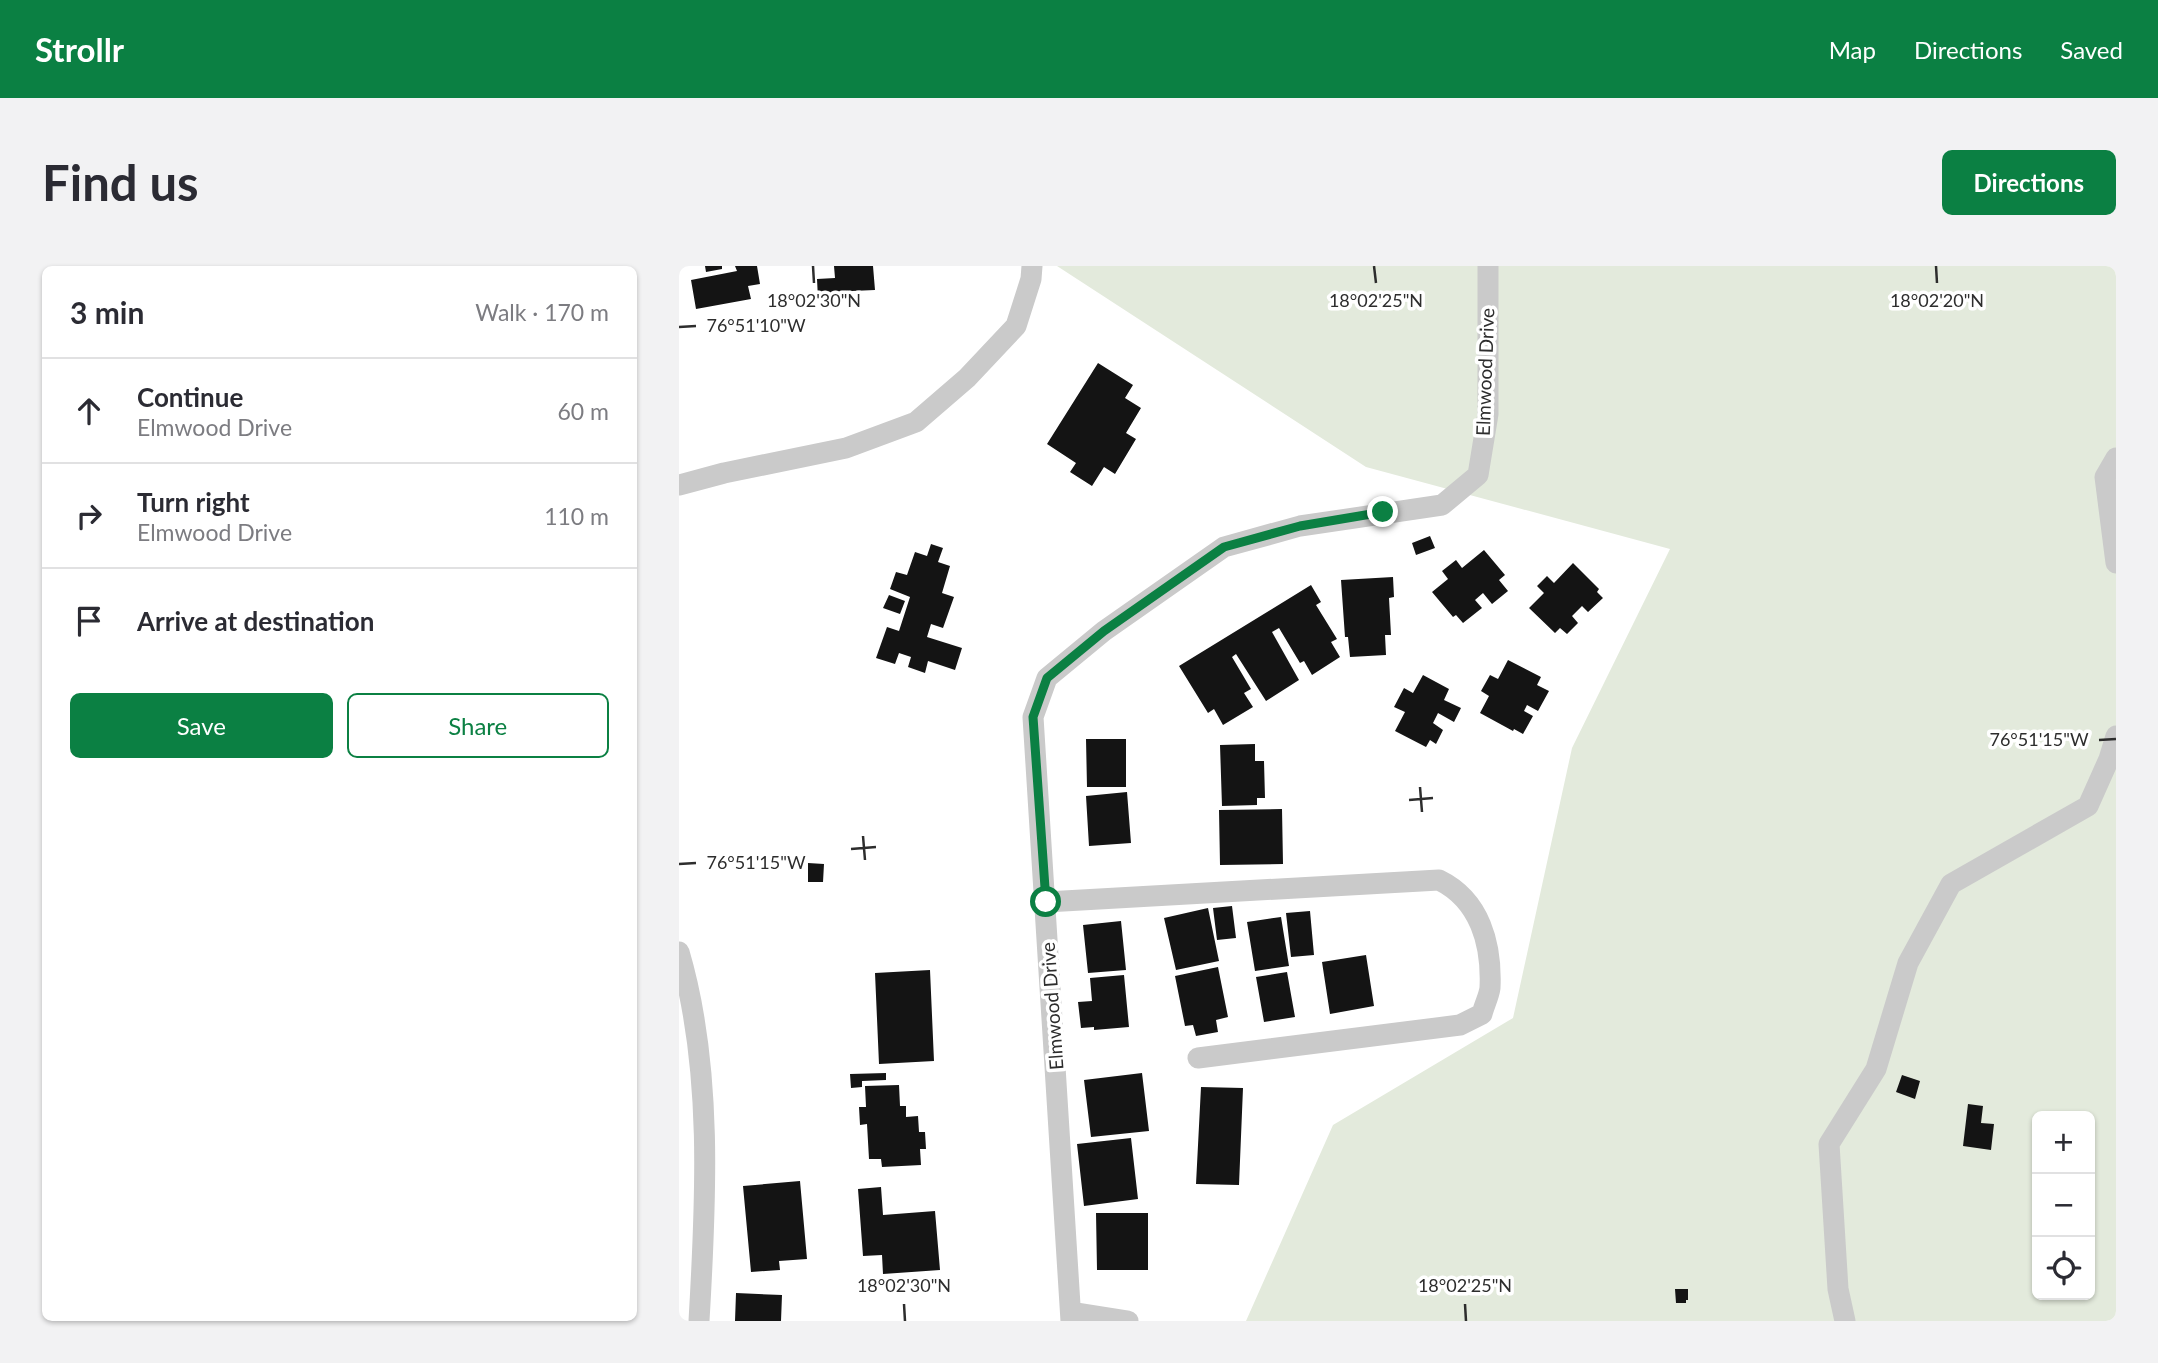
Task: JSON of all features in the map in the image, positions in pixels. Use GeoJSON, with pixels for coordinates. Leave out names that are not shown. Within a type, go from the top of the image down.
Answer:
{"type":"FeatureCollection","features":[{"type":"Feature","properties":{"kind":"street"},"geometry":{"type":"LineString","coordinates":[[679,485],[846,448],[916,422],[967,377],[1016,326],[1033,266]]}},
{"type":"Feature","properties":{"kind":"street","name":"Elmwood Drive"},"geometry":{"type":"LineString","coordinates":[[1071,1316],[1033,717],[1047,678],[1104,631],[1224,547],[1300,526],[1442,505],[1478,475],[1488,414],[1488,266]]}},
{"type":"Feature","properties":{"kind":"street"},"geometry":{"type":"LineString","coordinates":[[2116,458],[2105,477],[2116,563]]}},
{"type":"Feature","properties":{"kind":"street"},"geometry":{"type":"LineString","coordinates":[[1846,1321],[1838,1289],[1829,1144],[1877,1069],[1908,963],[1951,884],[2088,806],[2116,736]]}},
{"type":"Feature","properties":{"kind":"street"},"geometry":{"type":"LineString","coordinates":[[1046,902],[1439,880],[1454,888],[1476,913],[1486,940],[1490,990],[1482,1014],[1460,1025],[1198,1058]]}},
{"type":"Feature","properties":{"kind":"street"},"geometry":{"type":"LineString","coordinates":[[679,952],[697,1032],[705,1148],[699,1321]]}},
{"type":"Feature","properties":{"kind":"street"},"geometry":{"type":"LineString","coordinates":[[1071,1316],[1128,1321]]}},
{"type":"Feature","properties":{"kind":"shaded area"},"geometry":{"type":"Polygon","coordinates":[[[1057,266],[2116,266],[2116,1321],[1246,1321],[1333,1125],[1513,1018],[1572,748],[1670,549],[1366,467],[1057,266]]]}},
{"type":"Feature","properties":{"kind":"building"},"geometry":{"type":"Polygon","coordinates":[[[705,266],[722,266],[722,269],[706,272],[705,266]]]}},
{"type":"Feature","properties":{"kind":"building"},"geometry":{"type":"Polygon","coordinates":[[[735,266],[757,266],[760,284],[748,286],[751,299],[696,309],[691,280],[737,271],[735,266]]]}},
{"type":"Feature","properties":{"kind":"building"},"geometry":{"type":"Polygon","coordinates":[[[834,266],[873,266],[875,290],[852,291],[853,297],[818,299],[817,279],[835,278],[834,266]]]}},
{"type":"Feature","properties":{"kind":"building"},"geometry":{"type":"Polygon","coordinates":[[[1098,363],[1133,385],[1125,398],[1141,408],[1126,433],[1136,439],[1115,474],[1104,467],[1092,486],[1070,472],[1076,463],[1047,444],[1098,363]]]}},
{"type":"Feature","properties":{"kind":"building"},"geometry":{"type":"Polygon","coordinates":[[[1430,536],[1435,548],[1416,555],[1412,543],[1430,536]]]}},
{"type":"Feature","properties":{"kind":"building"},"geometry":{"type":"Polygon","coordinates":[[[931,544],[943,548],[938,562],[950,566],[942,593],[954,597],[943,628],[931,624],[927,637],[962,648],[955,670],[928,661],[925,673],[908,667],[911,657],[899,653],[895,664],[876,658],[887,627],[899,631],[910,597],[890,589],[896,572],[907,575],[915,552],[927,556],[931,544]]]}},
{"type":"Feature","properties":{"kind":"building"},"geometry":{"type":"Polygon","coordinates":[[[1484,550],[1505,575],[1499,580],[1508,591],[1492,604],[1483,593],[1475,600],[1482,608],[1463,623],[1456,615],[1453,617],[1432,592],[1448,579],[1442,571],[1456,560],[1462,568],[1484,550]]]}},
{"type":"Feature","properties":{"kind":"building"},"geometry":{"type":"Polygon","coordinates":[[[1573,563],[1599,589],[1597,592],[1603,598],[1588,612],[1582,606],[1572,616],[1578,623],[1567,634],[1560,628],[1555,633],[1529,608],[1544,593],[1537,586],[1547,576],[1554,583],[1573,563]]]}},
{"type":"Feature","properties":{"kind":"building"},"geometry":{"type":"Polygon","coordinates":[[[1393,577],[1394,597],[1389,598],[1391,635],[1385,635],[1386,655],[1350,657],[1348,637],[1345,637],[1341,580],[1393,577]]]}},
{"type":"Feature","properties":{"kind":"building"},"geometry":{"type":"Polygon","coordinates":[[[1311,585],[1321,602],[1316,605],[1337,639],[1331,642],[1340,657],[1312,675],[1304,661],[1300,663],[1279,628],[1272,632],[1299,680],[1266,701],[1236,654],[1232,657],[1251,689],[1244,693],[1253,707],[1223,725],[1214,709],[1208,713],[1179,666],[1311,585]]]}},
{"type":"Feature","properties":{"kind":"building"},"geometry":{"type":"Polygon","coordinates":[[[889,595],[905,601],[900,614],[883,608],[889,595]]]}},
{"type":"Feature","properties":{"kind":"building"},"geometry":{"type":"Polygon","coordinates":[[[1508,660],[1541,677],[1537,685],[1549,691],[1538,711],[1527,705],[1524,711],[1533,716],[1523,734],[1480,713],[1489,696],[1481,691],[1490,675],[1498,679],[1508,660]]]}},
{"type":"Feature","properties":{"kind":"building"},"geometry":{"type":"Polygon","coordinates":[[[1423,675],[1449,689],[1444,700],[1461,708],[1454,722],[1438,713],[1433,723],[1443,730],[1436,744],[1430,740],[1426,747],[1395,731],[1405,712],[1394,707],[1404,688],[1413,693],[1423,675]]]}},
{"type":"Feature","properties":{"kind":"building"},"geometry":{"type":"Polygon","coordinates":[[[1086,739],[1126,739],[1126,787],[1087,787],[1086,739]]]}},
{"type":"Feature","properties":{"kind":"building"},"geometry":{"type":"Polygon","coordinates":[[[1255,744],[1255,761],[1264,761],[1265,798],[1257,798],[1257,805],[1222,806],[1220,745],[1255,744]]]}},
{"type":"Feature","properties":{"kind":"building"},"geometry":{"type":"Polygon","coordinates":[[[1127,792],[1131,843],[1089,846],[1086,796],[1127,792]]]}},
{"type":"Feature","properties":{"kind":"building"},"geometry":{"type":"Polygon","coordinates":[[[1282,809],[1283,864],[1220,865],[1219,810],[1282,809]]]}},
{"type":"Feature","properties":{"kind":"building"},"geometry":{"type":"Polygon","coordinates":[[[808,863],[824,864],[823,882],[808,882],[808,863]]]}},
{"type":"Feature","properties":{"kind":"building"},"geometry":{"type":"Polygon","coordinates":[[[1232,906],[1236,938],[1217,940],[1213,908],[1232,906]]]}},
{"type":"Feature","properties":{"kind":"building"},"geometry":{"type":"Polygon","coordinates":[[[1208,908],[1219,961],[1176,970],[1164,918],[1208,908]]]}},
{"type":"Feature","properties":{"kind":"building"},"geometry":{"type":"Polygon","coordinates":[[[1310,911],[1314,955],[1291,957],[1286,913],[1310,911]]]}},
{"type":"Feature","properties":{"kind":"building"},"geometry":{"type":"Polygon","coordinates":[[[1281,917],[1289,966],[1255,971],[1247,922],[1281,917]]]}},
{"type":"Feature","properties":{"kind":"building"},"geometry":{"type":"Polygon","coordinates":[[[1121,921],[1126,970],[1088,973],[1083,925],[1121,921]]]}},
{"type":"Feature","properties":{"kind":"building"},"geometry":{"type":"Polygon","coordinates":[[[1366,955],[1374,1006],[1330,1014],[1322,962],[1366,955]]]}},
{"type":"Feature","properties":{"kind":"building"},"geometry":{"type":"Polygon","coordinates":[[[1218,967],[1228,1017],[1216,1020],[1218,1032],[1196,1036],[1193,1025],[1185,1026],[1175,976],[1218,967]]]}},
{"type":"Feature","properties":{"kind":"building"},"geometry":{"type":"Polygon","coordinates":[[[930,970],[934,1061],[879,1064],[875,973],[930,970]]]}},
{"type":"Feature","properties":{"kind":"building"},"geometry":{"type":"Polygon","coordinates":[[[1287,972],[1295,1017],[1264,1022],[1256,977],[1287,972]]]}},
{"type":"Feature","properties":{"kind":"building"},"geometry":{"type":"Polygon","coordinates":[[[1124,975],[1129,1027],[1094,1030],[1094,1027],[1081,1028],[1078,1002],[1092,1001],[1090,978],[1124,975]]]}},
{"type":"Feature","properties":{"kind":"building"},"geometry":{"type":"Polygon","coordinates":[[[886,1073],[886,1080],[862,1081],[862,1087],[851,1088],[850,1074],[886,1073]]]}},
{"type":"Feature","properties":{"kind":"building"},"geometry":{"type":"Polygon","coordinates":[[[1142,1073],[1149,1131],[1091,1137],[1084,1080],[1142,1073]]]}},
{"type":"Feature","properties":{"kind":"building"},"geometry":{"type":"Polygon","coordinates":[[[1902,1075],[1920,1081],[1915,1099],[1896,1092],[1902,1075]]]}},
{"type":"Feature","properties":{"kind":"building"},"geometry":{"type":"Polygon","coordinates":[[[899,1085],[900,1106],[906,1106],[906,1117],[918,1116],[919,1132],[925,1132],[926,1149],[920,1149],[921,1165],[882,1167],[881,1159],[869,1159],[867,1124],[860,1125],[859,1107],[866,1107],[865,1086],[899,1085]]]}},
{"type":"Feature","properties":{"kind":"building"},"geometry":{"type":"Polygon","coordinates":[[[1201,1087],[1243,1088],[1239,1185],[1196,1184],[1201,1087]]]}},
{"type":"Feature","properties":{"kind":"building"},"geometry":{"type":"Polygon","coordinates":[[[1968,1104],[1983,1106],[1981,1123],[1994,1124],[1991,1150],[1963,1146],[1968,1104]]]}},
{"type":"Feature","properties":{"kind":"building"},"geometry":{"type":"Polygon","coordinates":[[[1131,1138],[1138,1199],[1084,1206],[1077,1144],[1131,1138]]]}},
{"type":"Feature","properties":{"kind":"building"},"geometry":{"type":"Polygon","coordinates":[[[800,1181],[807,1259],[779,1261],[780,1270],[751,1272],[743,1186],[800,1181]]]}},
{"type":"Feature","properties":{"kind":"building"},"geometry":{"type":"Polygon","coordinates":[[[881,1187],[883,1215],[935,1211],[940,1270],[883,1274],[882,1255],[863,1256],[858,1189],[881,1187]]]}},
{"type":"Feature","properties":{"kind":"building"},"geometry":{"type":"Polygon","coordinates":[[[1096,1213],[1148,1213],[1148,1270],[1097,1270],[1096,1213]]]}},
{"type":"Feature","properties":{"kind":"building"},"geometry":{"type":"Polygon","coordinates":[[[1675,1289],[1688,1289],[1686,1303],[1676,1303],[1675,1289]]]}},
{"type":"Feature","properties":{"kind":"building"},"geometry":{"type":"Polygon","coordinates":[[[736,1293],[782,1295],[781,1321],[735,1321],[736,1293]]]}},
{"type":"Feature","properties":{"kind":"route"},"geometry":{"type":"LineString","coordinates":[[1046,902],[1033,717],[1047,678],[1104,631],[1224,547],[1300,526],[1383,512]]}}]}
